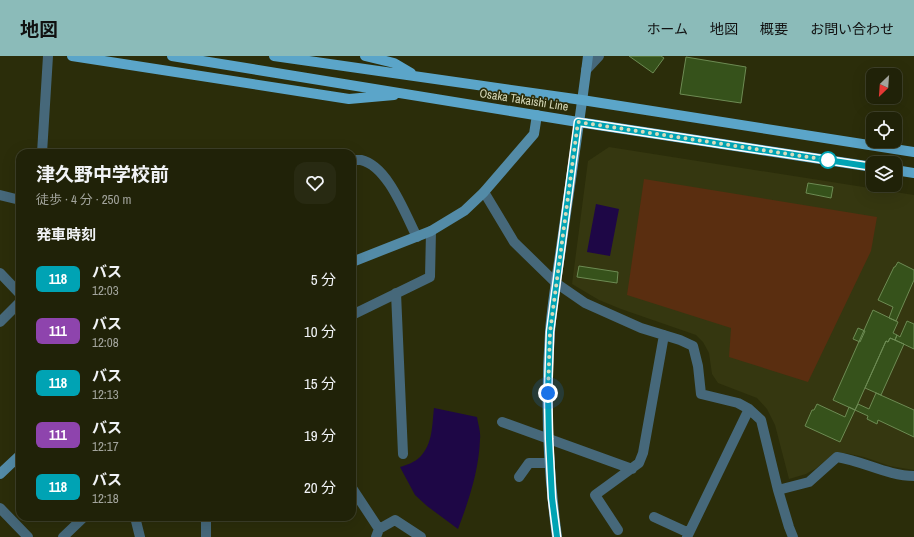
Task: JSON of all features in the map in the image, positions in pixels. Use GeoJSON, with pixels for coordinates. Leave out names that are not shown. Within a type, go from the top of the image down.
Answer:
{"type":"FeatureCollection","features":[{"type":"Feature","properties":{"kind":"main road"},"geometry":{"type":"LineString","coordinates":[[72,56],[348,99],[410,94]]}},
{"type":"Feature","properties":{"kind":"main road","name":"Osaka Takaishi Line"},"geometry":{"type":"LineString","coordinates":[[172,56],[578,122],[866,166]]}},
{"type":"Feature","properties":{"kind":"main road","name":"Osaka Takaishi Line"},"geometry":{"type":"LineString","coordinates":[[274,56],[582,100],[914,152]]}},
{"type":"Feature","properties":{"kind":"main road"},"geometry":{"type":"LineString","coordinates":[[365,56],[394,63],[415,76]]}},
{"type":"Feature","properties":{"kind":"main road"},"geometry":{"type":"LineString","coordinates":[[902,171],[914,173]]}},
{"type":"Feature","properties":{"kind":"street"},"geometry":{"type":"LineString","coordinates":[[42,149],[48,56]]}},
{"type":"Feature","properties":{"kind":"street"},"geometry":{"type":"LineString","coordinates":[[557,537],[552,498],[549,439],[548,393],[550,332],[588,56]]}},
{"type":"Feature","properties":{"kind":"street"},"geometry":{"type":"LineString","coordinates":[[586,70],[599,56]]}},
{"type":"Feature","properties":{"kind":"street"},"geometry":{"type":"LineString","coordinates":[[356,260],[431,231],[464,211],[484,192],[534,134],[538,115]]}},
{"type":"Feature","properties":{"kind":"street"},"geometry":{"type":"LineString","coordinates":[[356,160],[362,160],[377,169],[389,183],[417,237]]}},
{"type":"Feature","properties":{"kind":"street"},"geometry":{"type":"LineString","coordinates":[[484,192],[514,242],[556,283],[585,303],[641,328],[693,346],[698,366],[700,394],[738,403],[749,408],[761,420],[778,490],[793,537]]}},
{"type":"Feature","properties":{"kind":"street"},"geometry":{"type":"LineString","coordinates":[[0,194],[16,199]]}},
{"type":"Feature","properties":{"kind":"street"},"geometry":{"type":"LineString","coordinates":[[356,313],[430,277],[431,231]]}},
{"type":"Feature","properties":{"kind":"street"},"geometry":{"type":"LineString","coordinates":[[0,273],[16,290]]}},
{"type":"Feature","properties":{"kind":"street"},"geometry":{"type":"LineString","coordinates":[[396,294],[403,454]]}},
{"type":"Feature","properties":{"kind":"street"},"geometry":{"type":"LineString","coordinates":[[0,322],[16,306]]}},
{"type":"Feature","properties":{"kind":"street"},"geometry":{"type":"LineString","coordinates":[[618,530],[595,495],[639,463],[643,453],[664,335]]}},
{"type":"Feature","properties":{"kind":"street"},"geometry":{"type":"LineString","coordinates":[[654,517],[688,535],[749,408]]}},
{"type":"Feature","properties":{"kind":"street"},"geometry":{"type":"LineString","coordinates":[[502,422],[632,468]]}},
{"type":"Feature","properties":{"kind":"street"},"geometry":{"type":"LineString","coordinates":[[778,490],[809,482],[837,457],[851,459],[903,476],[914,476]]}},
{"type":"Feature","properties":{"kind":"street"},"geometry":{"type":"LineString","coordinates":[[0,474],[16,459]]}},
{"type":"Feature","properties":{"kind":"street"},"geometry":{"type":"LineString","coordinates":[[519,477],[529,464],[550,463]]}},
{"type":"Feature","properties":{"kind":"street"},"geometry":{"type":"LineString","coordinates":[[356,495],[377,533],[395,520],[422,537]]}},
{"type":"Feature","properties":{"kind":"street"},"geometry":{"type":"LineString","coordinates":[[0,508],[28,537]]}},
{"type":"Feature","properties":{"kind":"street"},"geometry":{"type":"LineString","coordinates":[[63,537],[80,521]]}},
{"type":"Feature","properties":{"kind":"street"},"geometry":{"type":"LineString","coordinates":[[136,521],[140,537]]}},
{"type":"Feature","properties":{"kind":"street"},"geometry":{"type":"LineString","coordinates":[[206,521],[206,537]]}},
{"type":"Feature","properties":{"kind":"shaded area"},"geometry":{"type":"Polygon","coordinates":[[[609,147],[866,187],[866,192],[895,192],[914,195],[914,470],[890,466],[864,457],[845,453],[834,454],[806,474],[789,479],[775,425],[767,409],[757,398],[718,383],[712,374],[709,353],[703,342],[696,335],[599,300],[572,284],[588,161],[609,147]]]}},
{"type":"Feature","properties":{"kind":"shaded area"},"geometry":{"type":"Polygon","coordinates":[[[644,179],[877,217],[871,251],[808,382],[729,357],[731,328],[627,295],[644,179]]]}},
{"type":"Feature","properties":{"kind":"shaded area"},"geometry":{"type":"Polygon","coordinates":[[[596,204],[619,209],[610,256],[587,252],[596,204]]]}},
{"type":"Feature","properties":{"kind":"shaded area"},"geometry":{"type":"Polygon","coordinates":[[[434,408],[477,417],[480,436],[478,462],[470,496],[458,529],[415,495],[400,467],[416,460],[424,452],[430,440],[434,408]]]}},
{"type":"Feature","properties":{"kind":"building"},"geometry":{"type":"Polygon","coordinates":[[[629,56],[661,56],[664,58],[653,73],[629,56]]]}},
{"type":"Feature","properties":{"kind":"building"},"geometry":{"type":"Polygon","coordinates":[[[686,57],[746,67],[741,103],[680,94],[686,57]]]}},
{"type":"Feature","properties":{"kind":"building"},"geometry":{"type":"Polygon","coordinates":[[[808,183],[833,187],[831,198],[806,193],[808,183]]]}},
{"type":"Feature","properties":{"kind":"building"},"geometry":{"type":"Polygon","coordinates":[[[898,262],[914,270],[914,280],[896,321],[889,318],[893,307],[878,300],[894,267],[898,262]]]}},
{"type":"Feature","properties":{"kind":"building"},"geometry":{"type":"Polygon","coordinates":[[[579,266],[618,272],[617,283],[577,277],[579,266]]]}},
{"type":"Feature","properties":{"kind":"building"},"geometry":{"type":"Polygon","coordinates":[[[873,310],[898,322],[893,333],[897,335],[895,340],[890,338],[888,342],[886,341],[855,410],[833,400],[873,310]]]}},
{"type":"Feature","properties":{"kind":"building"},"geometry":{"type":"Polygon","coordinates":[[[907,321],[914,324],[914,349],[895,340],[897,335],[900,337],[907,321]]]}},
{"type":"Feature","properties":{"kind":"building"},"geometry":{"type":"Polygon","coordinates":[[[858,328],[865,331],[860,342],[853,339],[858,328]]]}},
{"type":"Feature","properties":{"kind":"building"},"geometry":{"type":"Polygon","coordinates":[[[890,338],[904,344],[881,395],[865,388],[886,341],[888,342],[890,338]]]}},
{"type":"Feature","properties":{"kind":"building"},"geometry":{"type":"Polygon","coordinates":[[[876,393],[914,410],[914,437],[878,420],[877,424],[867,419],[868,416],[855,410],[858,404],[869,409],[876,393]]]}},
{"type":"Feature","properties":{"kind":"building"},"geometry":{"type":"Polygon","coordinates":[[[817,404],[845,417],[849,407],[855,410],[840,442],[805,426],[812,410],[814,410],[817,404]]]}},
{"type":"Feature","properties":{"kind":"bus line","name":"118"},"geometry":{"type":"LineString","coordinates":[[557,537],[552,498],[549,439],[548,393],[550,332],[578,122],[866,166]]}},
{"type":"Feature","properties":{"kind":"route"},"geometry":{"type":"LineString","coordinates":[[548,393],[550,332],[578,122],[828,160]]}}]}
